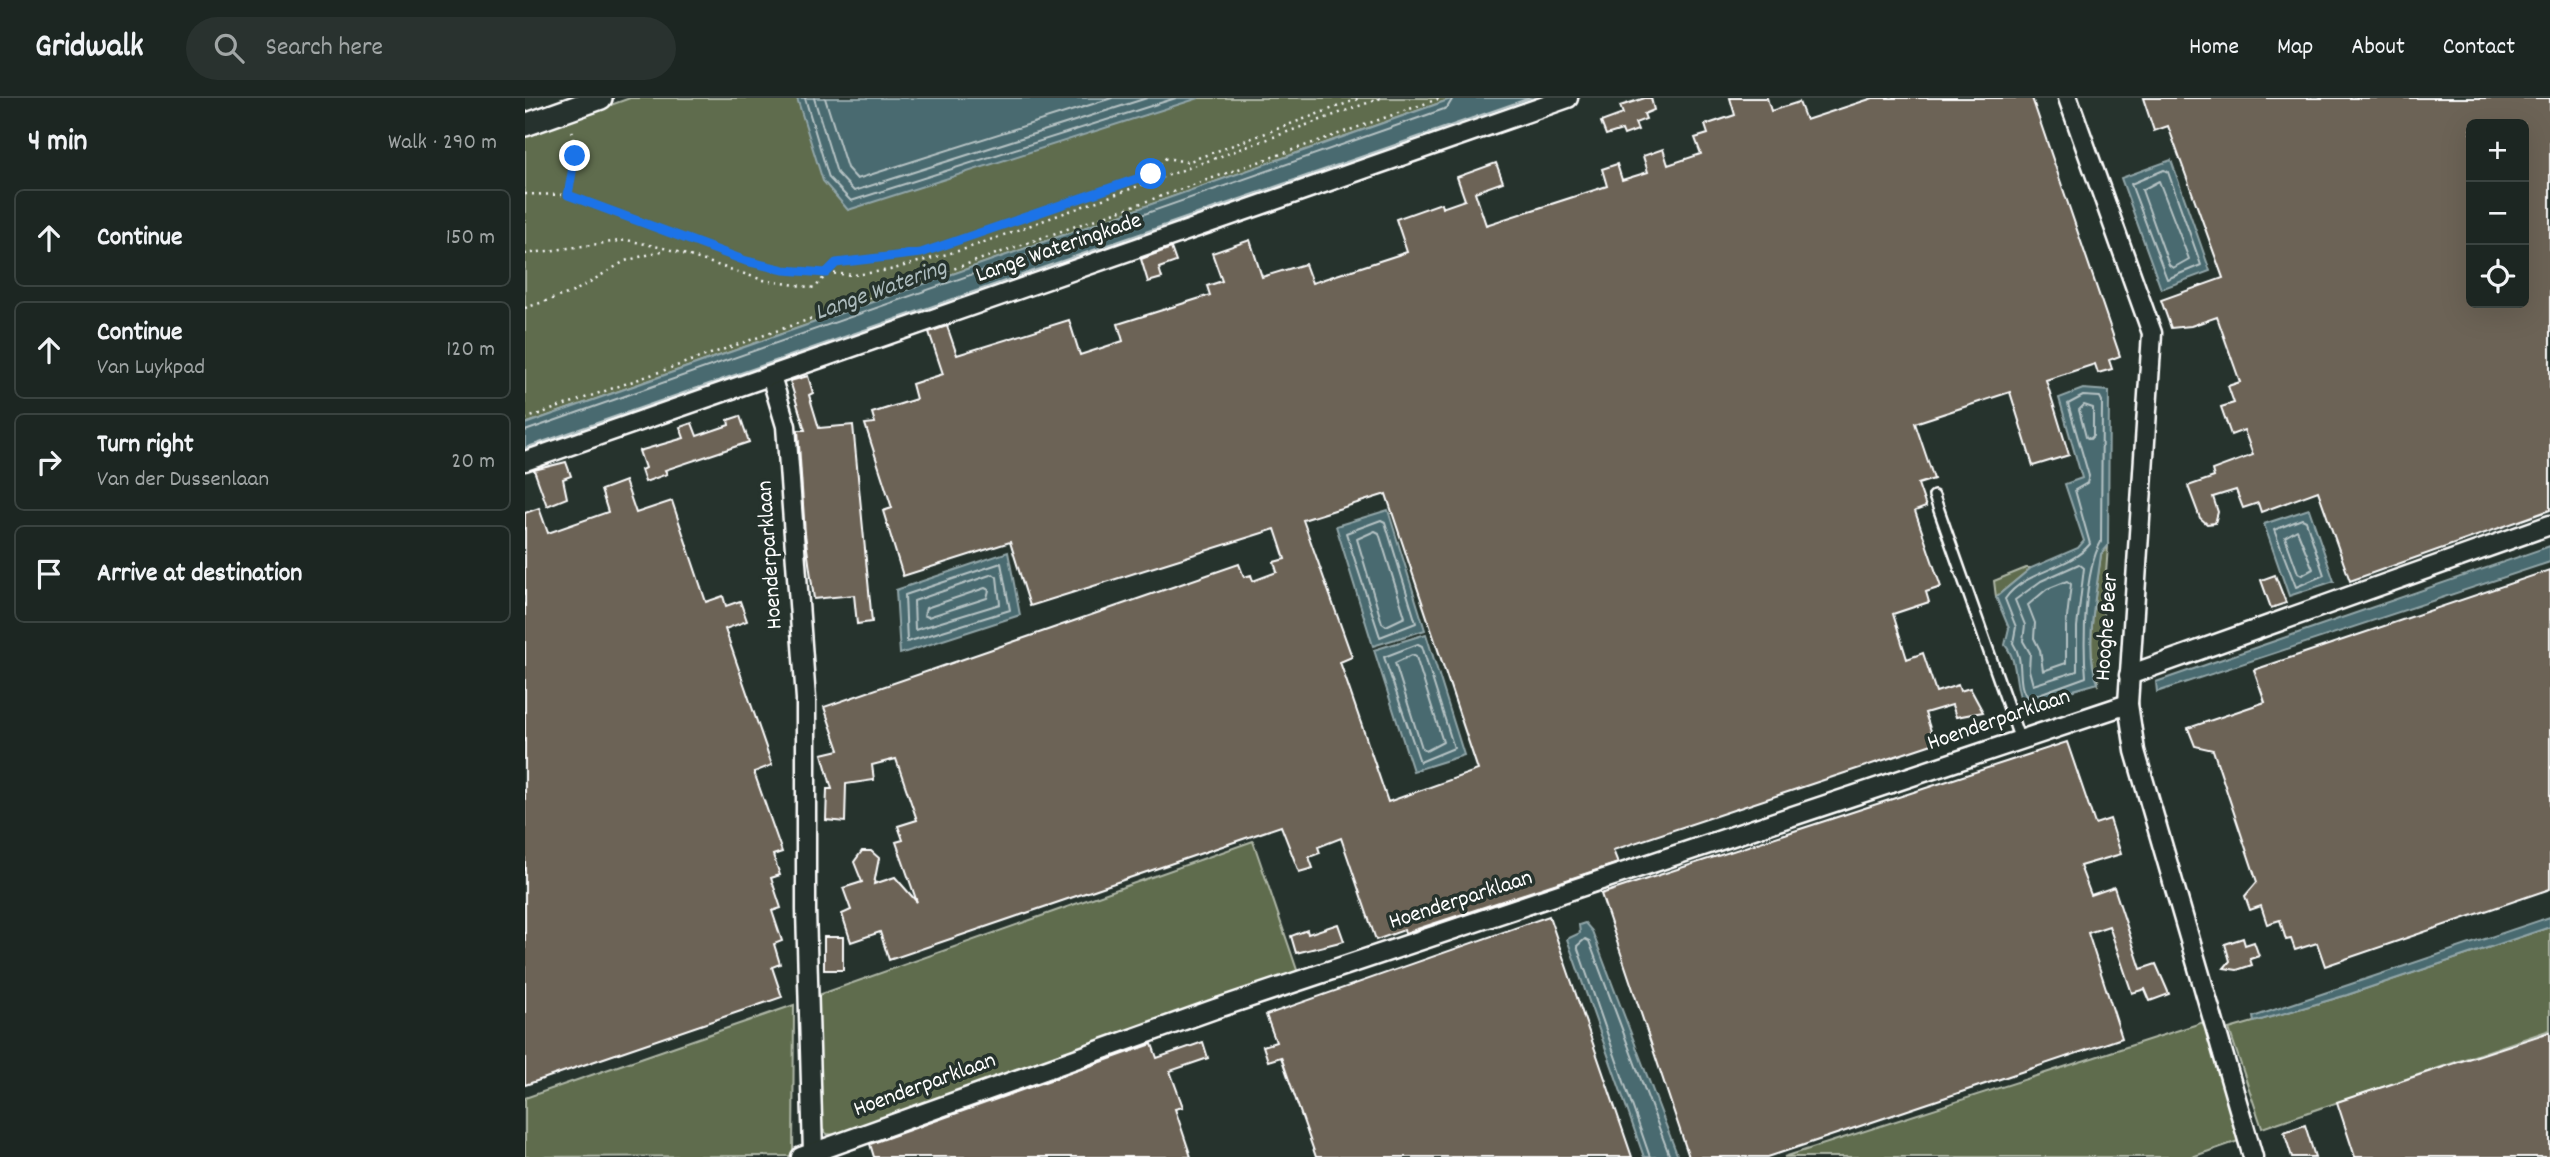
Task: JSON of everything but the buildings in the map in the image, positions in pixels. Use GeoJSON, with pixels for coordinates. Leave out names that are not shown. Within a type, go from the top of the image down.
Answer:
{"type":"FeatureCollection","features":[{"type":"Feature","properties":{"kind":"street"},"geometry":{"type":"LineString","coordinates":[[525,125],[565,104],[601,98]]}},
{"type":"Feature","properties":{"kind":"street","name":"Lange Wateringkade"},"geometry":{"type":"LineString","coordinates":[[525,461],[1569,98]]}},
{"type":"Feature","properties":{"kind":"street","name":"Hooghe Beer"},"geometry":{"type":"LineString","coordinates":[[2068,98],[2152,333],[2129,675],[2128,704],[2135,751],[2253,1157]]}},
{"type":"Feature","properties":{"kind":"street","name":"Hoenderparklaan"},"geometry":{"type":"LineString","coordinates":[[771,376],[786,426],[806,699],[807,1155],[1215,1009],[2128,704]]}},
{"type":"Feature","properties":{"kind":"street"},"geometry":{"type":"LineString","coordinates":[[2129,675],[2550,525]]}},
{"type":"Feature","properties":{"kind":"lane"},"geometry":{"type":"LineString","coordinates":[[1934,496],[2021,740]]}},
{"type":"Feature","properties":{"kind":"path"},"geometry":{"type":"LineString","coordinates":[[525,254],[627,240],[668,249],[763,280],[815,288],[836,263],[921,253],[1151,174],[1166,158],[1187,162],[1361,98]]}},
{"type":"Feature","properties":{"kind":"path"},"geometry":{"type":"LineString","coordinates":[[525,194],[568,195],[746,261],[784,270],[854,275],[890,270],[965,249],[1381,98]]}},
{"type":"Feature","properties":{"kind":"path"},"geometry":{"type":"LineString","coordinates":[[525,419],[1441,98]]}},
{"type":"Feature","properties":{"kind":"path"},"geometry":{"type":"LineString","coordinates":[[565,104],[575,136],[575,156],[568,195]]}},
{"type":"Feature","properties":{"kind":"path"},"geometry":{"type":"LineString","coordinates":[[525,308],[573,292],[625,261],[668,249]]}},
{"type":"Feature","properties":{"kind":"green space"},"geometry":{"type":"Polygon","coordinates":[[[630,98],[1454,98],[525,424],[525,136],[630,98]]]}},
{"type":"Feature","properties":{"kind":"green space"},"geometry":{"type":"Polygon","coordinates":[[[2108,546],[2098,683],[2092,654],[2092,620],[2101,554],[2108,546]]]}},
{"type":"Feature","properties":{"kind":"green space"},"geometry":{"type":"Polygon","coordinates":[[[2031,568],[1996,597],[1994,581],[2031,568]]]}},
{"type":"Feature","properties":{"kind":"green space"},"geometry":{"type":"Polygon","coordinates":[[[1253,841],[1298,973],[837,1135],[827,1134],[818,1125],[813,997],[1253,841]]]}},
{"type":"Feature","properties":{"kind":"green space"},"geometry":{"type":"Polygon","coordinates":[[[2550,927],[2550,1030],[2262,1128],[2229,1029],[2347,995],[2550,927]]]}},
{"type":"Feature","properties":{"kind":"green space"},"geometry":{"type":"Polygon","coordinates":[[[794,1005],[793,1156],[525,1157],[525,1098],[794,1005]]]}},
{"type":"Feature","properties":{"kind":"green space"},"geometry":{"type":"Polygon","coordinates":[[[2207,1021],[2241,1140],[2192,1157],[1784,1157],[2207,1021]]]}},
{"type":"Feature","properties":{"kind":"water"},"geometry":{"type":"Polygon","coordinates":[[[797,98],[1199,98],[848,210],[823,181],[797,98]]]}},
{"type":"Feature","properties":{"kind":"water"},"geometry":{"type":"Polygon","coordinates":[[[1454,98],[1551,98],[525,455],[525,424],[1454,98]]]}},
{"type":"Feature","properties":{"kind":"water"},"geometry":{"type":"Polygon","coordinates":[[[2171,160],[2210,271],[2161,289],[2121,178],[2171,160]]]}},
{"type":"Feature","properties":{"kind":"water"},"geometry":{"type":"Polygon","coordinates":[[[2083,389],[2109,391],[2108,546],[2101,554],[2091,638],[2098,683],[2045,698],[2026,709],[2019,693],[2013,660],[2005,645],[2009,628],[1996,597],[2031,568],[2078,548],[2084,541],[2065,484],[2082,478],[2059,398],[2083,389]]]}},
{"type":"Feature","properties":{"kind":"water"},"geometry":{"type":"Polygon","coordinates":[[[2309,509],[2334,581],[2289,596],[2264,524],[2309,509]]]}},
{"type":"Feature","properties":{"kind":"water"},"geometry":{"type":"Polygon","coordinates":[[[1388,510],[1425,630],[1373,646],[1336,526],[1388,510]]]}},
{"type":"Feature","properties":{"kind":"water"},"geometry":{"type":"Polygon","coordinates":[[[2550,546],[2550,562],[2157,692],[2156,682],[2550,546]]]}},
{"type":"Feature","properties":{"kind":"water"},"geometry":{"type":"Polygon","coordinates":[[[1008,552],[1020,615],[900,654],[896,590],[1008,552]]]}},
{"type":"Feature","properties":{"kind":"water"},"geometry":{"type":"Polygon","coordinates":[[[1426,634],[1464,755],[1413,771],[1374,650],[1426,634]]]}},
{"type":"Feature","properties":{"kind":"water"},"geometry":{"type":"Polygon","coordinates":[[[2550,917],[2550,927],[2347,995],[2254,1022],[2253,1017],[2550,917]]]}},
{"type":"Feature","properties":{"kind":"water"},"geometry":{"type":"Polygon","coordinates":[[[1585,923],[1592,931],[1678,1157],[1644,1157],[1567,939],[1580,933],[1579,925],[1585,923]]]}},
{"type":"Feature","properties":{"kind":"route"},"geometry":{"type":"LineString","coordinates":[[575,156],[568,195],[746,261],[784,270],[826,273],[836,263],[921,253],[1151,174]]}},
{"type":"Feature","properties":{"kind":"water label","name":"Lange Watering"},"geometry":{"type":"Point","coordinates":[881,291]}}]}
